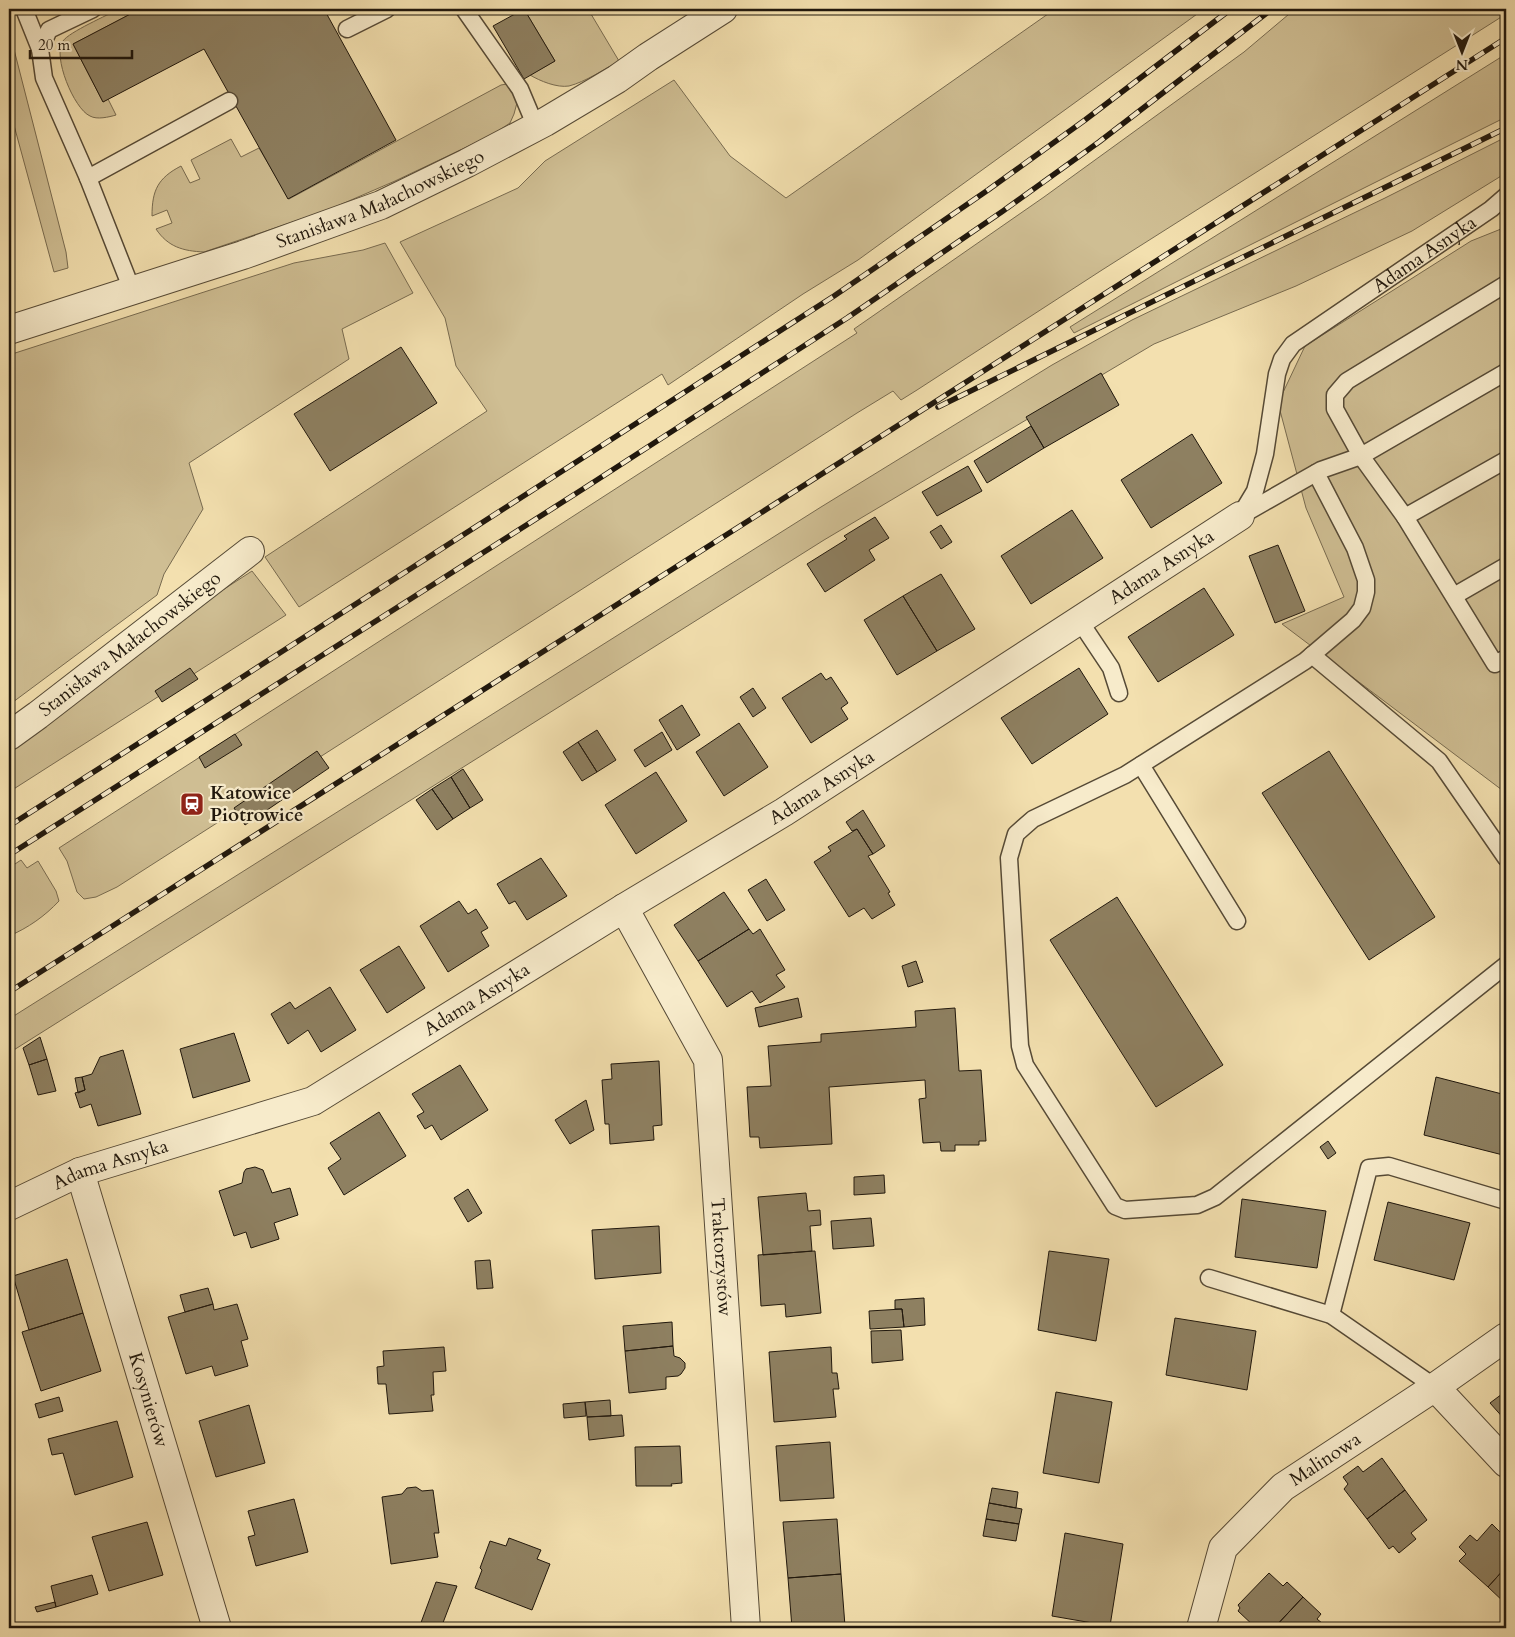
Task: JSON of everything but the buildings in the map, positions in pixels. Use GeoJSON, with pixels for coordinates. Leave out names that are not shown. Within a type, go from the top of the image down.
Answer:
{"type":"FeatureCollection","features":[{"type":"Feature","properties":{"kind":"street","name":"Stanisława Małachowskiego"},"geometry":{"type":"LineString","coordinates":[[9,330],[243,255],[381,204],[467,163],[536,127],[617,79],[723,9]]}},
{"type":"Feature","properties":{"kind":"street","name":"Adama Asnyka"},"geometry":{"type":"LineString","coordinates":[[9,1206],[80,1172],[313,1101],[624,908],[784,812],[1240,516]]}},
{"type":"Feature","properties":{"kind":"street","name":"Stanisława Małachowskiego"},"geometry":{"type":"LineString","coordinates":[[9,736],[250,551]]}},
{"type":"Feature","properties":{"kind":"street","name":"Traktorzystów"},"geometry":{"type":"LineString","coordinates":[[624,908],[708,1060],[746,1628]]}},
{"type":"Feature","properties":{"kind":"street","name":"Kosynierów"},"geometry":{"type":"LineString","coordinates":[[80,1172],[216,1628]]}},
{"type":"Feature","properties":{"kind":"street","name":"Malinowa"},"geometry":{"type":"LineString","coordinates":[[1201,1628],[1222,1548],[1283,1487],[1435,1387],[1506,1337]]}},
{"type":"Feature","properties":{"kind":"street"},"geometry":{"type":"LineString","coordinates":[[1435,1387],[1506,1463]]}},
{"type":"Feature","properties":{"kind":"lane"},"geometry":{"type":"LineString","coordinates":[[24,9],[40,49],[44,78],[88,178],[132,290]]}},
{"type":"Feature","properties":{"kind":"lane"},"geometry":{"type":"LineString","coordinates":[[40,49],[49,30],[93,9]]}},
{"type":"Feature","properties":{"kind":"lane"},"geometry":{"type":"LineString","coordinates":[[347,29],[387,9]]}},
{"type":"Feature","properties":{"kind":"lane"},"geometry":{"type":"LineString","coordinates":[[464,9],[515,81],[536,127]]}},
{"type":"Feature","properties":{"kind":"lane"},"geometry":{"type":"LineString","coordinates":[[88,178],[229,101]]}},
{"type":"Feature","properties":{"kind":"lane","name":"Adama Asnyka"},"geometry":{"type":"LineString","coordinates":[[1240,516],[1255,491],[1265,454],[1277,374],[1282,359],[1293,344],[1491,209],[1506,196]]}},
{"type":"Feature","properties":{"kind":"lane"},"geometry":{"type":"LineString","coordinates":[[1506,284],[1347,381],[1335,394],[1335,409],[1361,456],[1405,517],[1495,664],[1506,658]]}},
{"type":"Feature","properties":{"kind":"lane"},"geometry":{"type":"LineString","coordinates":[[1240,516],[1316,473],[1361,456],[1506,372]]}},
{"type":"Feature","properties":{"kind":"lane"},"geometry":{"type":"LineString","coordinates":[[1405,517],[1506,460]]}},
{"type":"Feature","properties":{"kind":"lane"},"geometry":{"type":"LineString","coordinates":[[1316,473],[1355,548],[1366,580],[1366,592],[1362,608],[1353,620],[1305,661],[1126,775],[1033,820],[1016,834],[1009,858],[1020,1046],[1025,1065],[1115,1206],[1125,1210],[1197,1205],[1215,1197],[1506,965]]}},
{"type":"Feature","properties":{"kind":"lane"},"geometry":{"type":"LineString","coordinates":[[1454,596],[1506,566]]}},
{"type":"Feature","properties":{"kind":"lane"},"geometry":{"type":"LineString","coordinates":[[1079,620],[1111,668],[1119,693]]}},
{"type":"Feature","properties":{"kind":"lane"},"geometry":{"type":"LineString","coordinates":[[1312,655],[1439,761],[1506,858]]}},
{"type":"Feature","properties":{"kind":"lane"},"geometry":{"type":"LineString","coordinates":[[1141,765],[1237,921]]}},
{"type":"Feature","properties":{"kind":"lane"},"geometry":{"type":"LineString","coordinates":[[1331,1315],[1369,1168],[1389,1166],[1506,1201]]}},
{"type":"Feature","properties":{"kind":"lane"},"geometry":{"type":"LineString","coordinates":[[1209,1278],[1331,1315],[1435,1387]]}},
{"type":"Feature","properties":{"kind":"shaded area"},"geometry":{"type":"Polygon","coordinates":[[[119,9],[140,9],[73,44],[103,102],[108,99],[116,115],[96,118],[90,116],[77,103],[66,82],[60,58],[60,48],[63,41],[73,33],[119,9]]]}},
{"type":"Feature","properties":{"kind":"shaded area"},"geometry":{"type":"Polygon","coordinates":[[[524,9],[588,9],[619,61],[569,86],[554,85],[530,75],[555,61],[524,9]]]}},
{"type":"Feature","properties":{"kind":"shaded area"},"geometry":{"type":"Polygon","coordinates":[[[1055,9],[1204,9],[858,260],[803,294],[668,385],[662,374],[299,607],[265,557],[487,411],[456,366],[445,318],[400,242],[518,188],[545,161],[674,80],[730,156],[786,198],[1055,9]]]}},
{"type":"Feature","properties":{"kind":"shaded area"},"geometry":{"type":"Polygon","coordinates":[[[1295,9],[1506,9],[1506,14],[901,400],[893,391],[857,413],[117,887],[96,897],[84,899],[77,892],[67,861],[59,848],[857,333],[854,329],[1044,197],[1244,52],[1295,9]]]}},
{"type":"Feature","properties":{"kind":"shaded area"},"geometry":{"type":"Polygon","coordinates":[[[9,30],[66,252],[68,268],[54,272],[9,107],[9,30]]]}},
{"type":"Feature","properties":{"kind":"shaded area"},"geometry":{"type":"Polygon","coordinates":[[[1506,54],[1506,117],[1074,333],[1070,327],[1506,54]]]}},
{"type":"Feature","properties":{"kind":"shaded area"},"geometry":{"type":"Polygon","coordinates":[[[507,84],[518,99],[510,123],[492,135],[328,210],[204,252],[189,251],[177,247],[166,240],[156,229],[172,223],[167,210],[152,216],[153,199],[162,180],[181,166],[190,183],[200,179],[191,160],[231,139],[241,157],[259,148],[289,199],[501,85],[507,84]]]}},
{"type":"Feature","properties":{"kind":"shaded area"},"geometry":{"type":"Polygon","coordinates":[[[1506,137],[1506,173],[1412,231],[1296,286],[1154,344],[824,540],[9,1053],[9,1019],[821,507],[1052,365],[1132,320],[1385,198],[1506,137]]]}},
{"type":"Feature","properties":{"kind":"shaded area"},"geometry":{"type":"Polygon","coordinates":[[[1506,227],[1506,793],[1282,624],[1344,597],[1306,508],[1278,403],[1305,346],[1471,241],[1506,227]]]}},
{"type":"Feature","properties":{"kind":"shaded area"},"geometry":{"type":"Polygon","coordinates":[[[385,243],[413,293],[342,329],[349,359],[189,463],[203,509],[164,574],[157,595],[9,705],[9,355],[294,263],[363,250],[385,243]]]}},
{"type":"Feature","properties":{"kind":"shaded area"},"geometry":{"type":"Polygon","coordinates":[[[252,571],[286,615],[9,792],[9,749],[175,621],[252,571]]]}},
{"type":"Feature","properties":{"kind":"shaded area"},"geometry":{"type":"Polygon","coordinates":[[[21,860],[27,868],[38,861],[56,891],[59,901],[36,921],[9,936],[9,868],[21,860]]]}},
{"type":"Feature","properties":{"kind":"railway"},"geometry":{"type":"LineString","coordinates":[[9,826],[834,296],[988,190],[1085,120],[1231,9]]}},
{"type":"Feature","properties":{"kind":"railway"},"geometry":{"type":"LineString","coordinates":[[9,855],[583,489],[847,318],[1003,211],[1099,142],[1272,9]]}},
{"type":"Feature","properties":{"kind":"railway"},"geometry":{"type":"LineString","coordinates":[[9,992],[1506,38]]}},
{"type":"Feature","properties":{"kind":"railway"},"geometry":{"type":"LineString","coordinates":[[938,407],[1506,128]]}},
{"type":"Feature","properties":{"kind":"place","name":"Katowice Piotrowice"},"geometry":{"type":"Point","coordinates":[192,804]}}]}
